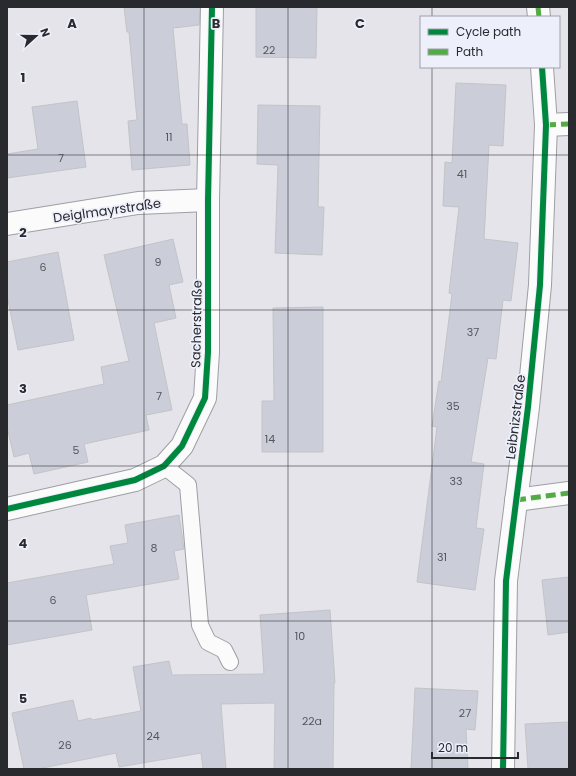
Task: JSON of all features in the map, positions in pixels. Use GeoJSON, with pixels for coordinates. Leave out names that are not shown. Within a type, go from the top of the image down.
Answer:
{"type":"FeatureCollection","features":[{"type":"Feature","properties":{"kind":"street","name":"Sacherstraße"},"geometry":{"type":"LineString","coordinates":[[7,509],[135,480],[164,466],[182,446],[205,398],[208,352],[208,200],[212,7]]}},
{"type":"Feature","properties":{"kind":"street","name":"Leibnizstraße"},"geometry":{"type":"LineString","coordinates":[[503,769],[506,581],[528,407],[540,285],[546,126],[542,68]]}},
{"type":"Feature","properties":{"kind":"street"},"geometry":{"type":"LineString","coordinates":[[546,126],[569,124]]}},
{"type":"Feature","properties":{"kind":"street","name":"Deiglmayrstraße"},"geometry":{"type":"LineString","coordinates":[[7,224],[138,203],[208,200]]}},
{"type":"Feature","properties":{"kind":"street"},"geometry":{"type":"LineString","coordinates":[[516,500],[569,493]]}},
{"type":"Feature","properties":{"kind":"lane"},"geometry":{"type":"LineString","coordinates":[[164,466],[188,485],[200,625],[208,642],[224,650],[230,662]]}},
{"type":"Feature","properties":{"kind":"building"},"geometry":{"type":"Polygon","coordinates":[[[124,7],[200,7],[199,25],[173,28],[182,124],[187,124],[190,165],[132,170],[128,121],[137,120],[129,32],[127,32],[124,7]]]}},
{"type":"Feature","properties":{"kind":"building"},"geometry":{"type":"Polygon","coordinates":[[[256,7],[317,7],[316,58],[256,57],[256,7]]]}},
{"type":"Feature","properties":{"kind":"building"},"geometry":{"type":"Polygon","coordinates":[[[456,83],[506,85],[503,146],[489,145],[484,239],[518,243],[511,301],[503,300],[496,359],[488,358],[471,462],[484,464],[476,528],[484,529],[475,590],[417,582],[437,427],[432,426],[439,381],[441,382],[452,294],[449,293],[459,207],[443,206],[445,162],[452,163],[456,83]]]}},
{"type":"Feature","properties":{"kind":"building"},"geometry":{"type":"Polygon","coordinates":[[[77,101],[86,167],[7,178],[7,154],[38,149],[32,107],[77,101]]]}},
{"type":"Feature","properties":{"kind":"building"},"geometry":{"type":"Polygon","coordinates":[[[258,105],[320,106],[318,207],[324,207],[322,255],[275,253],[278,165],[257,164],[258,105]]]}},
{"type":"Feature","properties":{"kind":"building"},"geometry":{"type":"Polygon","coordinates":[[[173,239],[183,282],[169,285],[176,318],[154,323],[172,410],[146,415],[149,430],[84,444],[88,462],[34,474],[29,453],[14,457],[7,427],[7,405],[104,384],[101,367],[129,361],[104,255],[173,239]]]}},
{"type":"Feature","properties":{"kind":"building"},"geometry":{"type":"Polygon","coordinates":[[[58,252],[74,340],[18,350],[7,295],[7,262],[58,252]]]}},
{"type":"Feature","properties":{"kind":"building"},"geometry":{"type":"Polygon","coordinates":[[[323,307],[323,452],[262,452],[262,401],[274,401],[273,308],[323,307]]]}},
{"type":"Feature","properties":{"kind":"building"},"geometry":{"type":"Polygon","coordinates":[[[179,515],[184,549],[174,551],[179,579],[86,595],[92,630],[7,645],[7,583],[114,564],[110,546],[128,543],[125,525],[179,515]]]}},
{"type":"Feature","properties":{"kind":"building"},"geometry":{"type":"Polygon","coordinates":[[[569,577],[569,632],[548,635],[542,580],[569,577]]]}},
{"type":"Feature","properties":{"kind":"building"},"geometry":{"type":"Polygon","coordinates":[[[330,610],[335,683],[333,769],[274,769],[275,703],[221,704],[226,769],[203,769],[201,753],[119,767],[116,753],[38,769],[24,769],[12,713],[73,700],[78,721],[91,718],[92,720],[141,711],[133,667],[169,661],[172,675],[264,674],[260,615],[330,610]]]}},
{"type":"Feature","properties":{"kind":"building"},"geometry":{"type":"Polygon","coordinates":[[[415,688],[478,691],[475,730],[466,729],[468,769],[411,769],[415,688]]]}},
{"type":"Feature","properties":{"kind":"building"},"geometry":{"type":"Polygon","coordinates":[[[569,722],[569,769],[528,769],[525,724],[569,722]]]}},
{"type":"Feature","properties":{"kind":"marked path"},"geometry":{"type":"LineString","coordinates":[[538,7],[539,16]]}},
{"type":"Feature","properties":{"kind":"marked path"},"geometry":{"type":"LineString","coordinates":[[546,125],[569,124]]}},
{"type":"Feature","properties":{"kind":"marked path"},"geometry":{"type":"LineString","coordinates":[[516,500],[569,493]]}},
{"type":"Feature","properties":{"kind":"cycle path"},"geometry":{"type":"LineString","coordinates":[[7,509],[135,480],[164,466],[182,446],[205,398],[208,352],[208,200],[212,7]]}},
{"type":"Feature","properties":{"kind":"cycle path"},"geometry":{"type":"LineString","coordinates":[[503,769],[506,581],[528,407],[540,285],[546,125],[542,68]]}}]}
